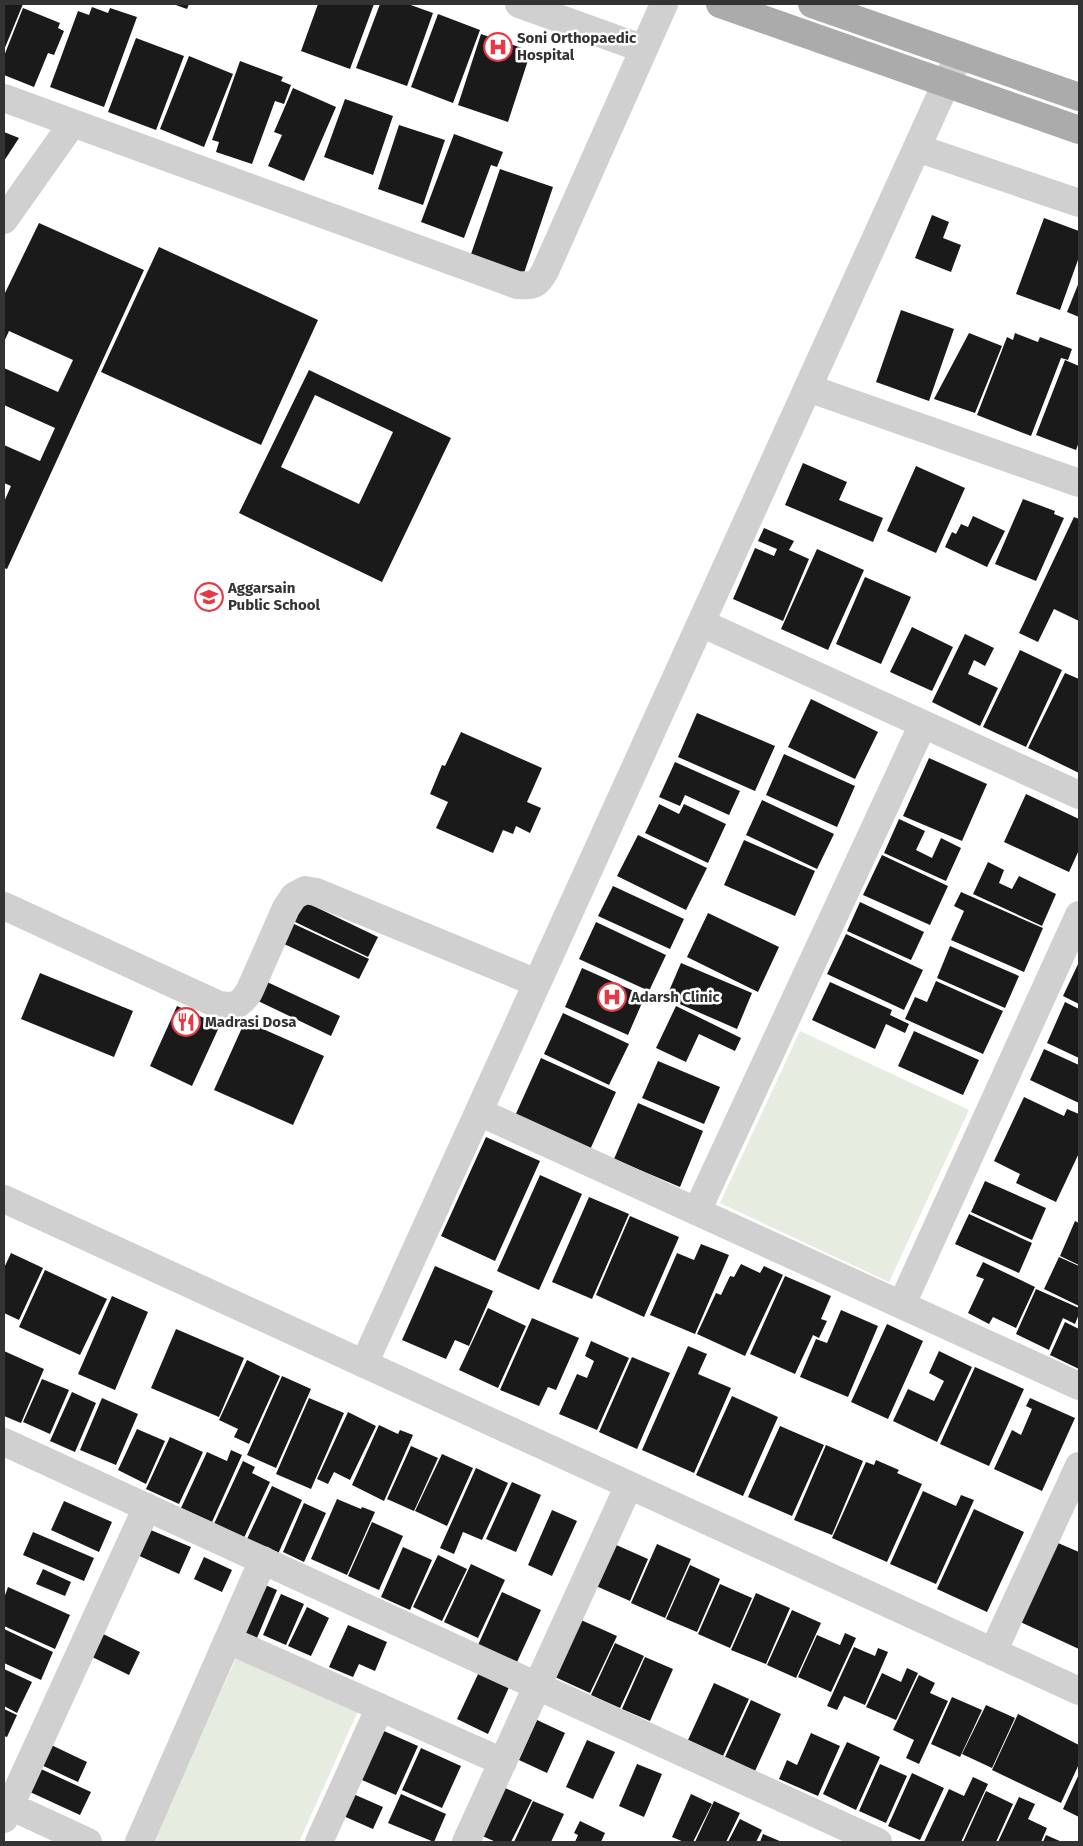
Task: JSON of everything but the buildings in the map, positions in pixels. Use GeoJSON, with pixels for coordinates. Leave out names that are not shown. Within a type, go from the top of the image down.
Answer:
{"type":"FeatureCollection","features":[{"type":"Feature","properties":{"kind":"main road"},"geometry":{"type":"LineString","coordinates":[[720,4],[1079,130]]}},
{"type":"Feature","properties":{"kind":"main road"},"geometry":{"type":"LineString","coordinates":[[812,4],[1079,97]]}},
{"type":"Feature","properties":{"kind":"street"},"geometry":{"type":"LineString","coordinates":[[519,4],[644,49]]}},
{"type":"Feature","properties":{"kind":"street"},"geometry":{"type":"LineString","coordinates":[[4,98],[517,285],[530,286],[539,282],[545,271],[664,4]]}},
{"type":"Feature","properties":{"kind":"street"},"geometry":{"type":"LineString","coordinates":[[364,1364],[959,55]]}},
{"type":"Feature","properties":{"kind":"street"},"geometry":{"type":"LineString","coordinates":[[4,220],[72,124]]}},
{"type":"Feature","properties":{"kind":"street"},"geometry":{"type":"LineString","coordinates":[[917,148],[1079,203]]}},
{"type":"Feature","properties":{"kind":"street"},"geometry":{"type":"LineString","coordinates":[[808,388],[1079,483]]}},
{"type":"Feature","properties":{"kind":"street"},"geometry":{"type":"LineString","coordinates":[[701,622],[1079,795]]}},
{"type":"Feature","properties":{"kind":"street"},"geometry":{"type":"LineString","coordinates":[[697,1212],[923,724]]}},
{"type":"Feature","properties":{"kind":"street"},"geometry":{"type":"LineString","coordinates":[[4,906],[219,1005],[232,1006],[242,1002],[249,992],[286,908],[294,896],[305,890],[316,892],[538,983]]}},
{"type":"Feature","properties":{"kind":"street"},"geometry":{"type":"LineString","coordinates":[[902,1304],[1079,915]]}},
{"type":"Feature","properties":{"kind":"street"},"geometry":{"type":"LineString","coordinates":[[479,1112],[1079,1386]]}},
{"type":"Feature","properties":{"kind":"street"},"geometry":{"type":"LineString","coordinates":[[4,1199],[1079,1691]]}},
{"type":"Feature","properties":{"kind":"street"},"geometry":{"type":"LineString","coordinates":[[4,1442],[878,1842]]}},
{"type":"Feature","properties":{"kind":"street"},"geometry":{"type":"LineString","coordinates":[[993,1652],[1079,1466]]}},
{"type":"Feature","properties":{"kind":"street"},"geometry":{"type":"LineString","coordinates":[[466,1842],[629,1485]]}},
{"type":"Feature","properties":{"kind":"street"},"geometry":{"type":"LineString","coordinates":[[88,1842],[7,1813],[147,1507]]}},
{"type":"Feature","properties":{"kind":"street"},"geometry":{"type":"LineString","coordinates":[[139,1842],[263,1560]]}},
{"type":"Feature","properties":{"kind":"street"},"geometry":{"type":"LineString","coordinates":[[228,1640],[503,1762]]}},
{"type":"Feature","properties":{"kind":"street"},"geometry":{"type":"LineString","coordinates":[[319,1842],[380,1707]]}},
{"type":"Feature","properties":{"kind":"shaded area"},"geometry":{"type":"Polygon","coordinates":[[[800,1031],[969,1110],[889,1282],[720,1203],[800,1031]]]}},
{"type":"Feature","properties":{"kind":"shaded area"},"geometry":{"type":"Polygon","coordinates":[[[237,1656],[358,1711],[299,1842],[153,1842],[237,1656]]]}},
{"type":"Feature","properties":{"kind":"place","name":"Soni Orthopaedic Hospital"},"geometry":{"type":"Point","coordinates":[498,47]}},
{"type":"Feature","properties":{"kind":"place","name":"Aggarsain Public School"},"geometry":{"type":"Point","coordinates":[209,597]}},
{"type":"Feature","properties":{"kind":"place","name":"Adarsh Clinic"},"geometry":{"type":"Point","coordinates":[612,997]}},
{"type":"Feature","properties":{"kind":"place","name":"Madrasi Dosa"},"geometry":{"type":"Point","coordinates":[186,1022]}}]}
